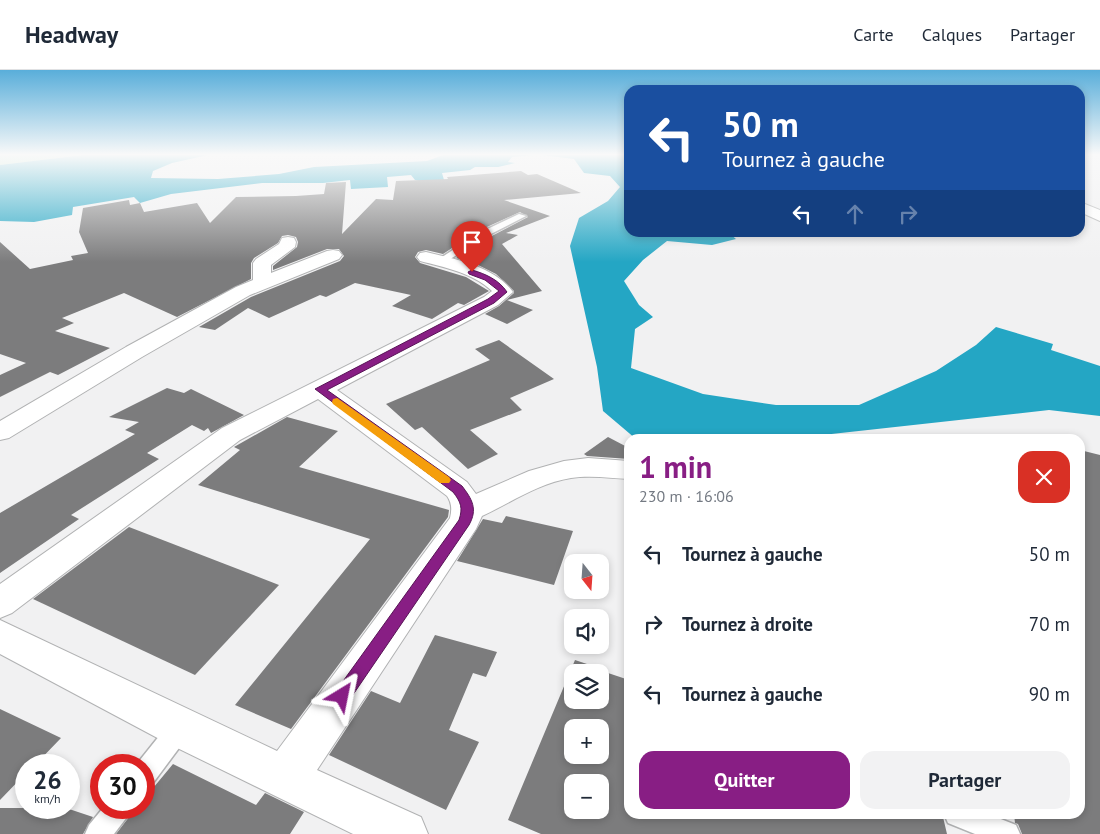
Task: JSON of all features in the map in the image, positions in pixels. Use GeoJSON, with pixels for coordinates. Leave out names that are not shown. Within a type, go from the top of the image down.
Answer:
{"type":"FeatureCollection","features":[{"type":"Feature","properties":{"kind":"street"},"geometry":{"type":"LineString","coordinates":[[1085,208],[1100,216]]}},
{"type":"Feature","properties":{"kind":"street"},"geometry":{"type":"LineString","coordinates":[[262,282],[262,263],[270,256],[287,248],[288,242]]}},
{"type":"Feature","properties":{"kind":"street"},"geometry":{"type":"LineString","coordinates":[[0,432],[134,352],[243,291],[333,255]]}},
{"type":"Feature","properties":{"kind":"street"},"geometry":{"type":"LineString","coordinates":[[0,603],[231,434],[491,301],[504,292],[500,286],[487,278],[434,259]]}},
{"type":"Feature","properties":{"kind":"street"},"geometry":{"type":"LineString","coordinates":[[285,778],[465,521],[468,510],[466,500],[458,489],[320,389]]}},
{"type":"Feature","properties":{"kind":"street"},"geometry":{"type":"LineString","coordinates":[[468,510],[536,478],[565,470],[583,468],[624,470]]}},
{"type":"Feature","properties":{"kind":"street"},"geometry":{"type":"LineString","coordinates":[[0,636],[180,728],[404,834]]}},
{"type":"Feature","properties":{"kind":"lane"},"geometry":{"type":"LineString","coordinates":[[434,259],[522,216]]}},
{"type":"Feature","properties":{"kind":"lane"},"geometry":{"type":"LineString","coordinates":[[155,760],[180,728]]}},
{"type":"Feature","properties":{"kind":"lane"},"geometry":{"type":"LineString","coordinates":[[98,834],[110,819]]}},
{"type":"Feature","properties":{"kind":"lane"},"geometry":{"type":"LineString","coordinates":[[969,819],[1007,834]]}},
{"type":"Feature","properties":{"kind":"water"},"geometry":{"type":"Polygon","coordinates":[[[0,191],[199,191],[171,194],[140,203],[134,197],[73,207],[72,215],[34,222],[0,221],[0,191]]]}},
{"type":"Feature","properties":{"kind":"water"},"geometry":{"type":"Polygon","coordinates":[[[617,191],[624,191],[624,237],[734,237],[736,239],[712,245],[667,241],[643,260],[624,281],[639,305],[653,317],[635,329],[631,368],[703,394],[776,405],[859,405],[936,371],[976,345],[996,327],[1053,344],[1051,350],[1100,366],[1100,416],[1049,410],[831,434],[630,434],[603,411],[597,367],[570,246],[579,218],[608,201],[617,191]]]}},
{"type":"Feature","properties":{"kind":"building"},"geometry":{"type":"Polygon","coordinates":[[[325,191],[345,191],[342,234],[376,199],[393,200],[394,191],[576,191],[581,193],[504,200],[550,216],[506,233],[518,235],[502,244],[542,291],[507,300],[533,310],[507,324],[485,314],[499,306],[514,291],[496,274],[474,263],[456,258],[486,239],[528,217],[520,212],[478,231],[443,254],[426,250],[418,252],[415,257],[420,263],[466,277],[489,291],[464,305],[458,303],[432,319],[392,306],[411,295],[355,283],[326,297],[320,295],[269,318],[248,308],[215,330],[199,327],[251,297],[340,261],[344,256],[339,249],[327,249],[273,270],[273,266],[297,247],[296,237],[288,235],[282,236],[278,243],[254,258],[251,263],[251,279],[177,317],[124,293],[62,318],[74,323],[55,331],[110,348],[58,375],[50,372],[0,397],[0,375],[26,363],[0,354],[0,242],[30,269],[73,260],[71,256],[88,253],[79,232],[83,208],[129,200],[130,205],[140,203],[144,212],[197,203],[210,223],[236,197],[296,196],[324,194],[325,191]]]}},
{"type":"Feature","properties":{"kind":"building"},"geometry":{"type":"Polygon","coordinates":[[[499,340],[554,379],[510,398],[522,410],[470,430],[498,454],[468,469],[422,427],[415,430],[386,404],[490,360],[475,349],[499,340]]]}},
{"type":"Feature","properties":{"kind":"building"},"geometry":{"type":"Polygon","coordinates":[[[167,388],[184,393],[191,389],[244,415],[211,433],[208,428],[204,431],[192,425],[147,453],[159,459],[71,515],[79,519],[0,573],[0,513],[135,434],[125,430],[139,422],[109,417],[167,388]]]}},
{"type":"Feature","properties":{"kind":"building"},"geometry":{"type":"Polygon","coordinates":[[[287,417],[338,431],[299,467],[449,510],[448,517],[291,729],[235,705],[370,539],[198,485],[240,450],[234,447],[287,417]]]}},
{"type":"Feature","properties":{"kind":"building"},"geometry":{"type":"Polygon","coordinates":[[[608,437],[624,445],[624,459],[587,456],[584,454],[608,437]]]}},
{"type":"Feature","properties":{"kind":"building"},"geometry":{"type":"Polygon","coordinates":[[[1085,451],[1100,455],[1100,834],[1022,834],[1018,824],[1015,823],[1015,819],[1085,819],[1085,451]]]}},
{"type":"Feature","properties":{"kind":"building"},"geometry":{"type":"Polygon","coordinates":[[[506,516],[573,531],[554,585],[457,561],[483,519],[502,523],[506,516]]]}},
{"type":"Feature","properties":{"kind":"building"},"geometry":{"type":"Polygon","coordinates":[[[129,527],[279,585],[195,675],[33,599],[129,527]]]}},
{"type":"Feature","properties":{"kind":"building"},"geometry":{"type":"Polygon","coordinates":[[[435,635],[497,652],[486,677],[473,673],[449,730],[479,742],[446,810],[329,755],[371,691],[400,703],[435,635]]]}},
{"type":"Feature","properties":{"kind":"building"},"geometry":{"type":"Polygon","coordinates":[[[575,660],[587,664],[573,664],[575,660]]]}},
{"type":"Feature","properties":{"kind":"building"},"geometry":{"type":"Polygon","coordinates":[[[609,673],[624,678],[624,819],[943,819],[947,834],[541,834],[508,820],[564,686],[564,709],[609,709],[609,673]]]}},
{"type":"Feature","properties":{"kind":"building"},"geometry":{"type":"Polygon","coordinates":[[[0,709],[61,738],[46,754],[15,754],[15,784],[0,800],[0,709]]]}},
{"type":"Feature","properties":{"kind":"building"},"geometry":{"type":"Polygon","coordinates":[[[173,764],[256,805],[265,793],[304,812],[290,834],[116,834],[128,819],[155,819],[155,786],[173,764]]]}},
{"type":"Feature","properties":{"kind":"building"},"geometry":{"type":"Polygon","coordinates":[[[0,808],[15,808],[15,819],[80,819],[80,813],[90,816],[90,819],[92,819],[83,834],[0,834],[0,808]]]}},
{"type":"Feature","properties":{"kind":"slow traffic"},"geometry":{"type":"LineString","coordinates":[[337,402],[445,480]]}},
{"type":"Feature","properties":{"kind":"route"},"geometry":{"type":"LineString","coordinates":[[342,696],[465,521],[468,510],[466,500],[458,489],[320,389],[491,301],[504,292],[500,286],[472,272]]}}]}
